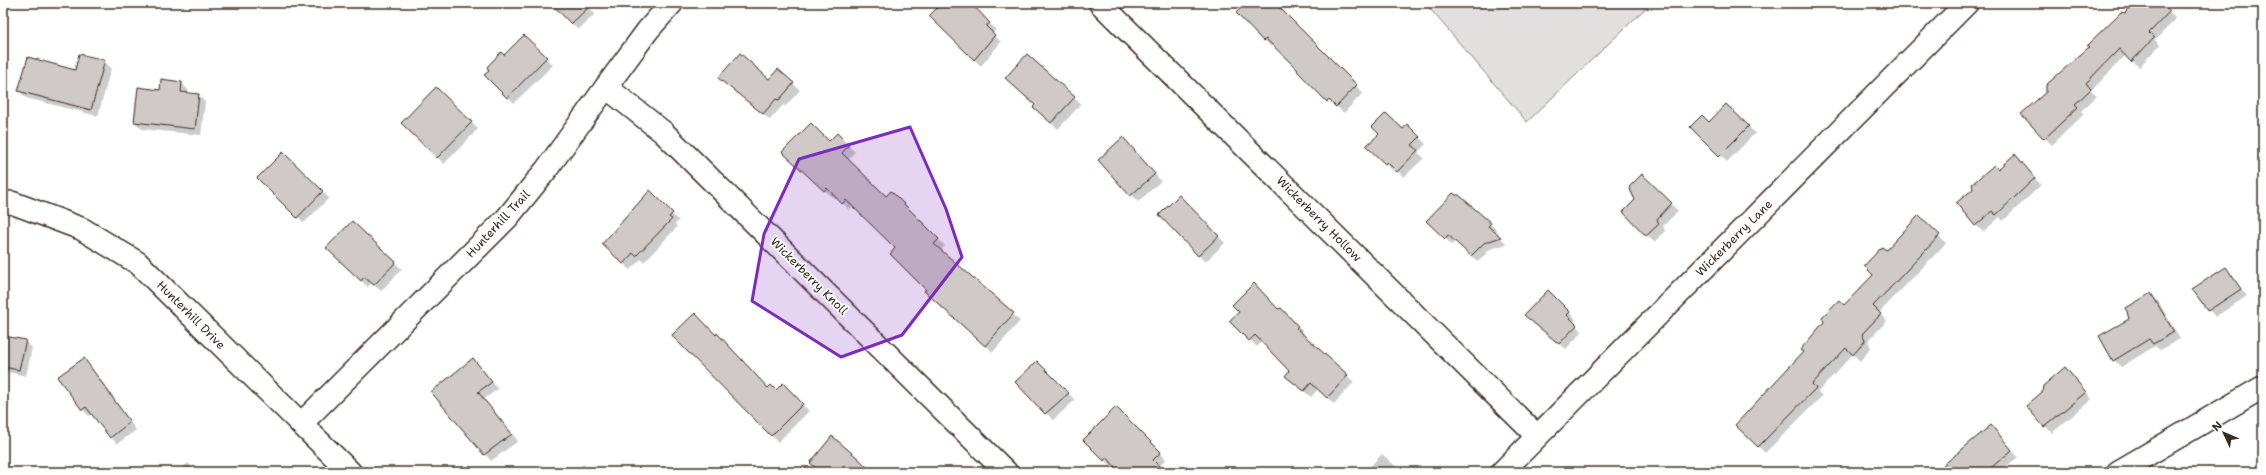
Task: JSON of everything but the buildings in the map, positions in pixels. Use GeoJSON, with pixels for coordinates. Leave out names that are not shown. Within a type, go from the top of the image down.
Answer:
{"type":"FeatureCollection","features":[{"type":"Feature","properties":{"kind":"street","name":"Hunterhill Trail"},"geometry":{"type":"LineString","coordinates":[[301,424],[507,218],[546,170],[648,30],[672,3]]}},
{"type":"Feature","properties":{"kind":"street","name":"Wickerberry Hollow"},"geometry":{"type":"LineString","coordinates":[[1100,3],[1537,436]]}},
{"type":"Feature","properties":{"kind":"street","name":"Wickerberry Lane"},"geometry":{"type":"LineString","coordinates":[[1502,472],[1967,3]]}},
{"type":"Feature","properties":{"kind":"street","name":"Wickerberry Knoll"},"geometry":{"type":"LineString","coordinates":[[606,87],[663,132],[1006,472]]}},
{"type":"Feature","properties":{"kind":"street","name":"Hunterhill Drive"},"geometry":{"type":"LineString","coordinates":[[3,202],[13,203],[82,229],[138,263],[350,472]]}},
{"type":"Feature","properties":{"kind":"street"},"geometry":{"type":"LineString","coordinates":[[2118,472],[2263,387]]}},
{"type":"Feature","properties":{"kind":"highlighted area"},"geometry":{"type":"Polygon","coordinates":[[[910,127],[946,209],[962,257],[902,335],[841,357],[752,301],[764,234],[799,159],[910,127]]]}},
{"type":"Feature","properties":{"kind":"shaded area"},"geometry":{"type":"Polygon","coordinates":[[[1425,3],[1651,3],[1527,122],[1425,3]]]}}]}
